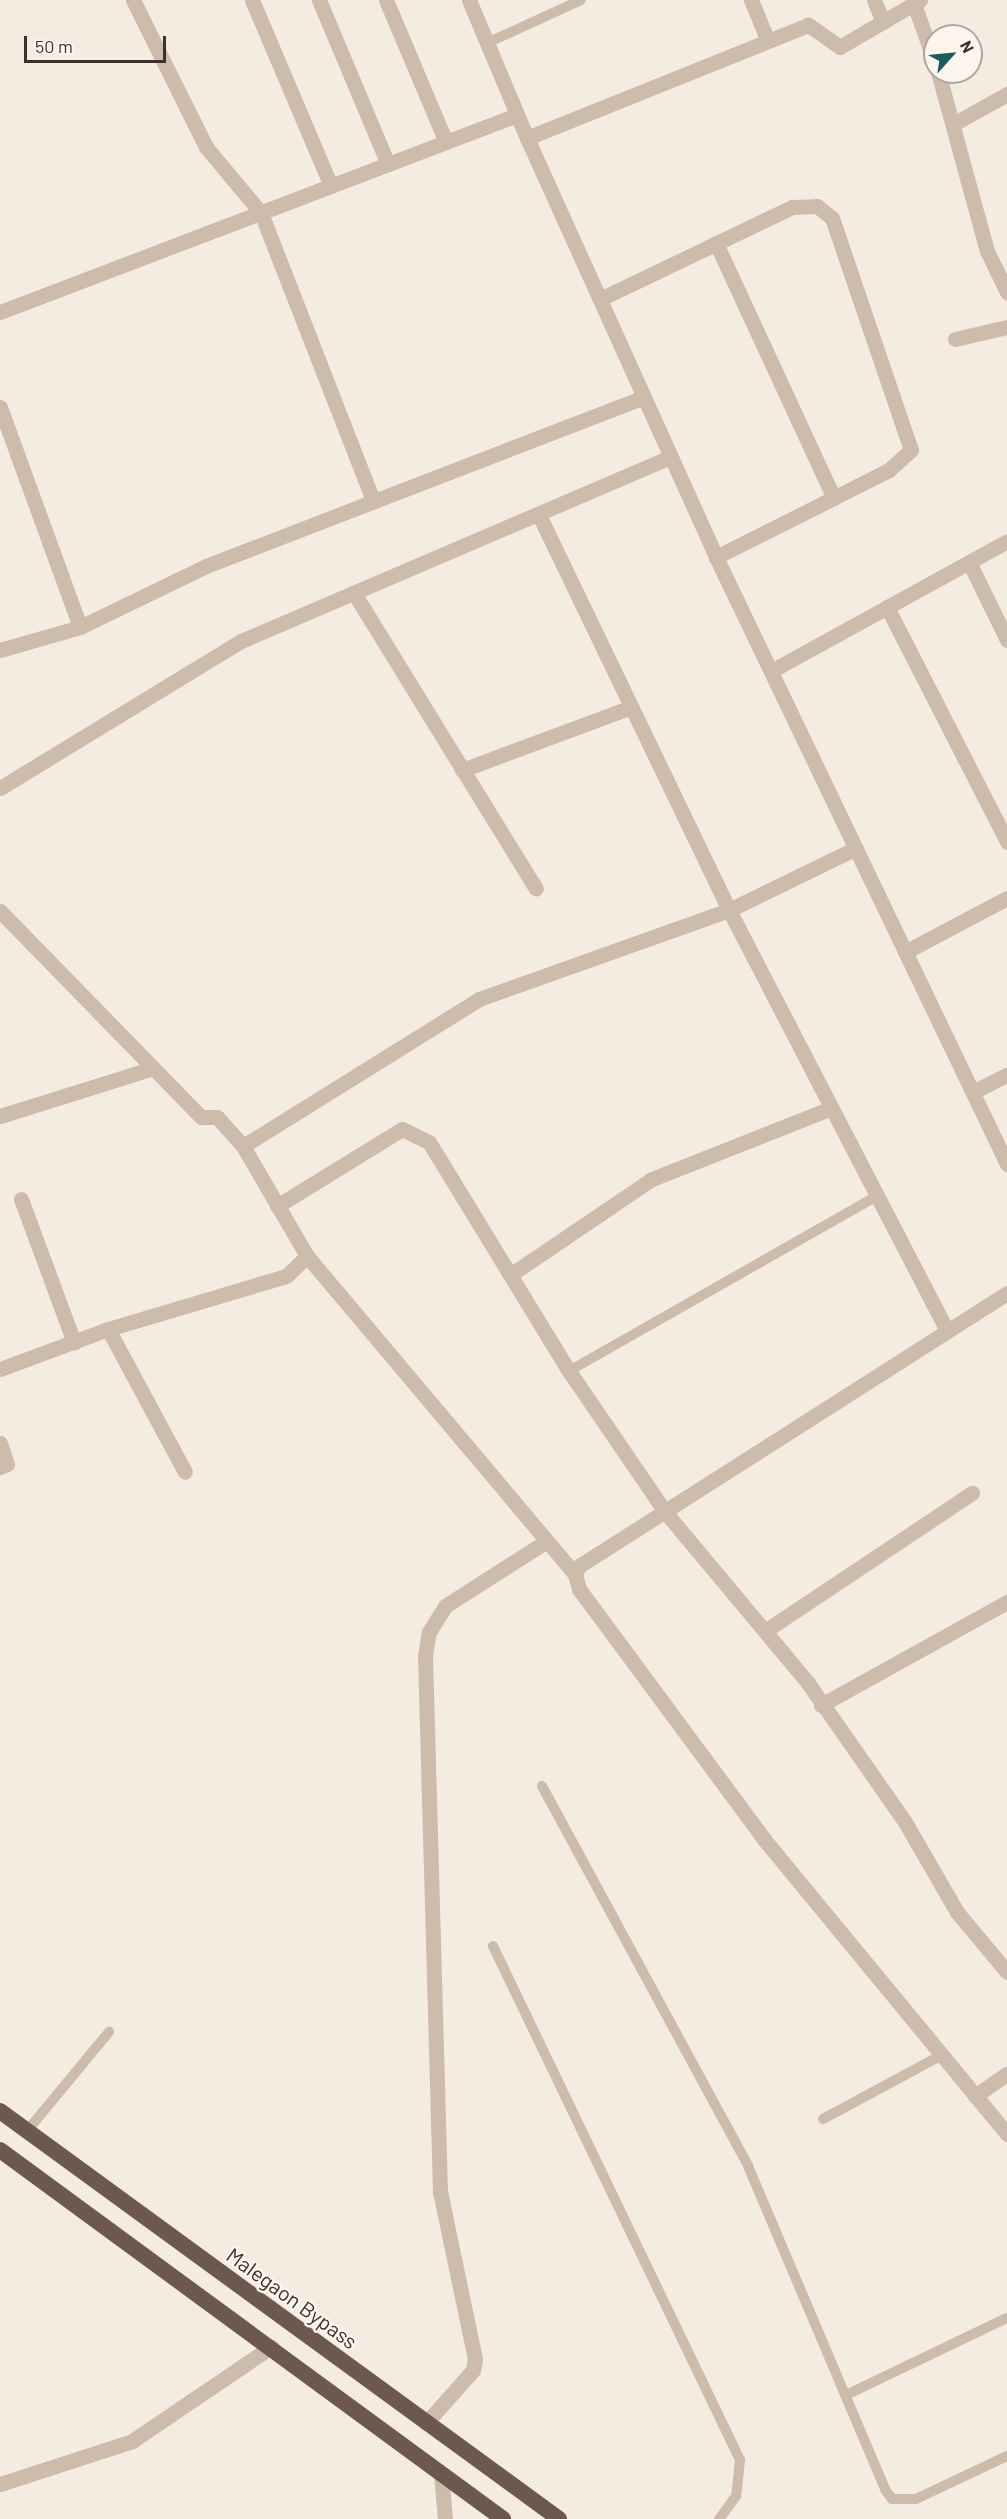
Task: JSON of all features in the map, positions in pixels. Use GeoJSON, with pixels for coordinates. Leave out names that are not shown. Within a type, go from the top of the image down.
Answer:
{"type":"FeatureCollection","features":[{"type":"Feature","properties":{"kind":"highway","name":"Malegaon Bypass"},"geometry":{"type":"LineString","coordinates":[[0,2111],[559,2519]]}},
{"type":"Feature","properties":{"kind":"highway"},"geometry":{"type":"LineString","coordinates":[[0,2150],[498,2516]]}},
{"type":"Feature","properties":{"kind":"street"},"geometry":{"type":"LineString","coordinates":[[133,0],[206,147],[261,213],[374,501]]}},
{"type":"Feature","properties":{"kind":"street"},"geometry":{"type":"LineString","coordinates":[[252,0],[331,186]]}},
{"type":"Feature","properties":{"kind":"street"},"geometry":{"type":"LineString","coordinates":[[320,0],[388,164]]}},
{"type":"Feature","properties":{"kind":"street"},"geometry":{"type":"LineString","coordinates":[[386,0],[446,142]]}},
{"type":"Feature","properties":{"kind":"street"},"geometry":{"type":"LineString","coordinates":[[469,0],[527,138],[716,557],[1007,1164]]}},
{"type":"Feature","properties":{"kind":"street"},"geometry":{"type":"LineString","coordinates":[[751,0],[768,41]]}},
{"type":"Feature","properties":{"kind":"street"},"geometry":{"type":"LineString","coordinates":[[874,0],[883,22]]}},
{"type":"Feature","properties":{"kind":"street"},"geometry":{"type":"LineString","coordinates":[[527,138],[808,25],[840,47],[917,2],[923,24]]}},
{"type":"Feature","properties":{"kind":"street"},"geometry":{"type":"LineString","coordinates":[[942,84],[956,123],[987,251],[1007,292]]}},
{"type":"Feature","properties":{"kind":"street"},"geometry":{"type":"LineString","coordinates":[[956,123],[1007,94]]}},
{"type":"Feature","properties":{"kind":"street"},"geometry":{"type":"LineString","coordinates":[[0,312],[517,115]]}},
{"type":"Feature","properties":{"kind":"street"},"geometry":{"type":"LineString","coordinates":[[600,299],[804,204],[817,206],[832,218],[911,450],[889,470],[716,557]]}},
{"type":"Feature","properties":{"kind":"street"},"geometry":{"type":"LineString","coordinates":[[716,243],[834,498]]}},
{"type":"Feature","properties":{"kind":"street"},"geometry":{"type":"LineString","coordinates":[[955,339],[1007,327]]}},
{"type":"Feature","properties":{"kind":"street"},"geometry":{"type":"LineString","coordinates":[[0,650],[80,627],[207,566],[644,397]]}},
{"type":"Feature","properties":{"kind":"street"},"geometry":{"type":"LineString","coordinates":[[0,407],[80,627]]}},
{"type":"Feature","properties":{"kind":"street"},"geometry":{"type":"LineString","coordinates":[[0,788],[241,641],[671,457]]}},
{"type":"Feature","properties":{"kind":"street"},"geometry":{"type":"LineString","coordinates":[[539,515],[729,910],[947,1331]]}},
{"type":"Feature","properties":{"kind":"street"},"geometry":{"type":"LineString","coordinates":[[771,671],[1007,541]]}},
{"type":"Feature","properties":{"kind":"street"},"geometry":{"type":"LineString","coordinates":[[969,562],[1007,640]]}},
{"type":"Feature","properties":{"kind":"street"},"geometry":{"type":"LineString","coordinates":[[354,593],[536,889]]}},
{"type":"Feature","properties":{"kind":"street"},"geometry":{"type":"LineString","coordinates":[[888,607],[1007,842]]}},
{"type":"Feature","properties":{"kind":"street"},"geometry":{"type":"LineString","coordinates":[[462,770],[631,707]]}},
{"type":"Feature","properties":{"kind":"street"},"geometry":{"type":"LineString","coordinates":[[243,1146],[479,999],[729,910],[856,848]]}},
{"type":"Feature","properties":{"kind":"street"},"geometry":{"type":"LineString","coordinates":[[905,952],[1007,898]]}},
{"type":"Feature","properties":{"kind":"street"},"geometry":{"type":"LineString","coordinates":[[0,911],[201,1118],[217,1117],[243,1146],[307,1256],[545,1542],[575,1574],[579,1589],[764,1838],[1007,2134]]}},
{"type":"Feature","properties":{"kind":"street"},"geometry":{"type":"LineString","coordinates":[[1,1114],[150,1068]]}},
{"type":"Feature","properties":{"kind":"street"},"geometry":{"type":"LineString","coordinates":[[973,1092],[1007,1075]]}},
{"type":"Feature","properties":{"kind":"street"},"geometry":{"type":"LineString","coordinates":[[510,1275],[652,1179],[831,1108]]}},
{"type":"Feature","properties":{"kind":"street"},"geometry":{"type":"LineString","coordinates":[[277,1206],[410,1128],[429,1142],[569,1371],[666,1514],[765,1631],[821,1705],[905,1822],[957,1912],[1007,1972]]}},
{"type":"Feature","properties":{"kind":"street"},"geometry":{"type":"LineString","coordinates":[[21,1199],[74,1342]]}},
{"type":"Feature","properties":{"kind":"street"},"geometry":{"type":"LineString","coordinates":[[0,1369],[108,1329],[286,1276],[307,1256]]}},
{"type":"Feature","properties":{"kind":"street"},"geometry":{"type":"LineString","coordinates":[[575,1574],[579,1566],[666,1514],[1007,1293]]}},
{"type":"Feature","properties":{"kind":"street"},"geometry":{"type":"LineString","coordinates":[[108,1329],[185,1472]]}},
{"type":"Feature","properties":{"kind":"street"},"geometry":{"type":"LineString","coordinates":[[0,1443],[7,1464],[0,1467]]}},
{"type":"Feature","properties":{"kind":"street"},"geometry":{"type":"LineString","coordinates":[[765,1631],[972,1494]]}},
{"type":"Feature","properties":{"kind":"street"},"geometry":{"type":"LineString","coordinates":[[426,2423],[473,2370],[475,2359],[440,2192],[425,1656],[429,1632],[445,1606],[545,1542]]}},
{"type":"Feature","properties":{"kind":"street"},"geometry":{"type":"LineString","coordinates":[[821,1705],[1007,1602]]}},
{"type":"Feature","properties":{"kind":"street"},"geometry":{"type":"LineString","coordinates":[[975,2096],[1007,2074]]}},
{"type":"Feature","properties":{"kind":"street"},"geometry":{"type":"LineString","coordinates":[[1,2481],[132,2442],[271,2347]]}},
{"type":"Feature","properties":{"kind":"street"},"geometry":{"type":"LineString","coordinates":[[441,2474],[445,2519]]}},
{"type":"Feature","properties":{"kind":"lane"},"geometry":{"type":"LineString","coordinates":[[487,43],[581,0]]}},
{"type":"Feature","properties":{"kind":"lane"},"geometry":{"type":"LineString","coordinates":[[569,1371],[877,1196]]}},
{"type":"Feature","properties":{"kind":"lane"},"geometry":{"type":"LineString","coordinates":[[542,1786],[748,2166],[892,2499],[916,2499],[1007,2456]]}},
{"type":"Feature","properties":{"kind":"lane"},"geometry":{"type":"LineString","coordinates":[[493,1946],[740,2460],[736,2496],[719,2519]]}},
{"type":"Feature","properties":{"kind":"lane"},"geometry":{"type":"LineString","coordinates":[[27,2131],[109,2032]]}},
{"type":"Feature","properties":{"kind":"lane"},"geometry":{"type":"LineString","coordinates":[[823,2119],[942,2055]]}},
{"type":"Feature","properties":{"kind":"lane"},"geometry":{"type":"LineString","coordinates":[[846,2395],[1007,2318]]}}]}
